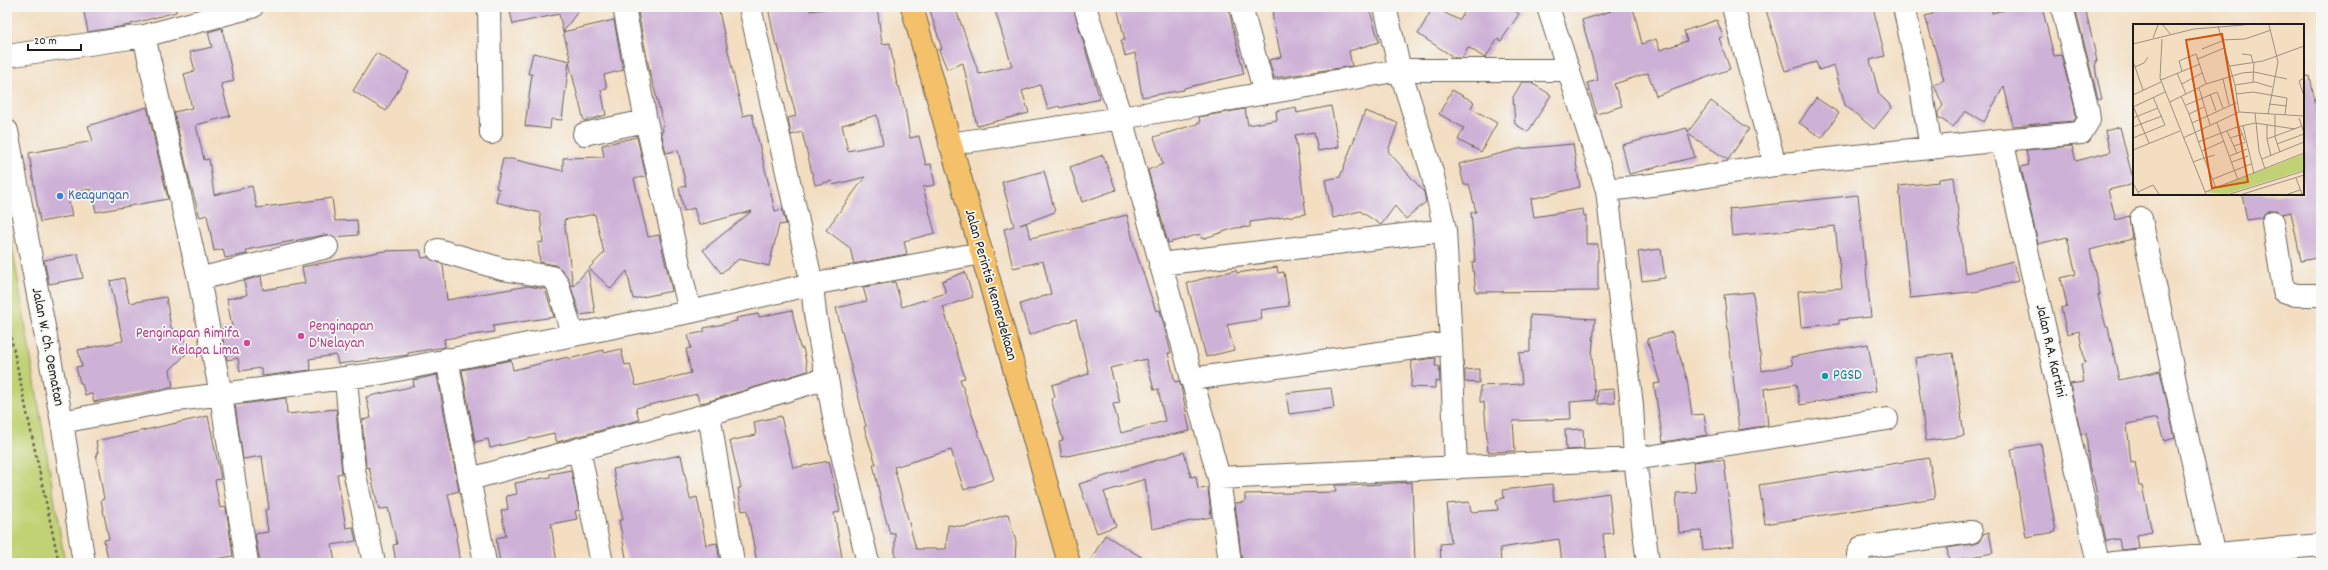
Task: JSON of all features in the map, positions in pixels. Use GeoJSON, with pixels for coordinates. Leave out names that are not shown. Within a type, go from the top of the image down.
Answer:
{"type":"FeatureCollection","features":[{"type":"Feature","properties":{"kind":"main road","name":"Jalan Perintis Kemerdekaan"},"geometry":{"type":"LineString","coordinates":[[912,7],[1070,563]]}},
{"type":"Feature","properties":{"kind":"street"},"geometry":{"type":"LineString","coordinates":[[7,56],[144,36],[252,7]]}},
{"type":"Feature","properties":{"kind":"street"},"geometry":{"type":"LineString","coordinates":[[489,7],[491,133]]}},
{"type":"Feature","properties":{"kind":"street"},"geometry":{"type":"LineString","coordinates":[[624,7],[646,121],[690,312]]}},
{"type":"Feature","properties":{"kind":"street"},"geometry":{"type":"LineString","coordinates":[[750,7],[752,28],[782,145],[812,284],[814,314],[837,433],[868,563]]}},
{"type":"Feature","properties":{"kind":"street"},"geometry":{"type":"LineString","coordinates":[[1085,7],[1121,118],[1219,478],[1230,563]]}},
{"type":"Feature","properties":{"kind":"street"},"geometry":{"type":"LineString","coordinates":[[1241,7],[1265,93]]}},
{"type":"Feature","properties":{"kind":"street"},"geometry":{"type":"LineString","coordinates":[[1385,7],[1400,70],[1432,172],[1445,230],[1456,468]]}},
{"type":"Feature","properties":{"kind":"street"},"geometry":{"type":"LineString","coordinates":[[1548,7],[1607,190],[1632,406],[1635,459],[1648,563]]}},
{"type":"Feature","properties":{"kind":"street"},"geometry":{"type":"LineString","coordinates":[[1733,7],[1775,165]]}},
{"type":"Feature","properties":{"kind":"street"},"geometry":{"type":"LineString","coordinates":[[1904,7],[1920,82],[1931,148]]}},
{"type":"Feature","properties":{"kind":"street"},"geometry":{"type":"LineString","coordinates":[[1607,190],[1660,184],[1775,165],[2002,140],[2081,133],[2087,126],[2089,120],[2088,111],[2062,7]]}},
{"type":"Feature","properties":{"kind":"street"},"geometry":{"type":"LineString","coordinates":[[144,36],[199,279],[221,395],[247,563]]}},
{"type":"Feature","properties":{"kind":"street"},"geometry":{"type":"LineString","coordinates":[[950,144],[1121,118],[1400,70],[1569,70]]}},
{"type":"Feature","properties":{"kind":"street"},"geometry":{"type":"LineString","coordinates":[[584,134],[646,121]]}},
{"type":"Feature","properties":{"kind":"street","name":"Jalan W. Ch. Oematan"},"geometry":{"type":"LineString","coordinates":[[7,131],[62,422],[84,563]]}},
{"type":"Feature","properties":{"kind":"street","name":"Jalan R.A. Kartini"},"geometry":{"type":"LineString","coordinates":[[2002,140],[2098,563]]}},
{"type":"Feature","properties":{"kind":"street"},"geometry":{"type":"LineString","coordinates":[[2142,219],[2180,405],[2228,557]]}},
{"type":"Feature","properties":{"kind":"street"},"geometry":{"type":"LineString","coordinates":[[2273,222],[2284,291],[2296,295],[2321,295]]}},
{"type":"Feature","properties":{"kind":"street"},"geometry":{"type":"LineString","coordinates":[[1160,264],[1445,230]]}},
{"type":"Feature","properties":{"kind":"street"},"geometry":{"type":"LineString","coordinates":[[199,279],[326,247]]}},
{"type":"Feature","properties":{"kind":"street"},"geometry":{"type":"LineString","coordinates":[[438,250],[502,269],[552,277],[558,285],[572,334]]}},
{"type":"Feature","properties":{"kind":"street"},"geometry":{"type":"LineString","coordinates":[[62,422],[169,401],[346,379],[690,312],[812,284],[982,253]]}},
{"type":"Feature","properties":{"kind":"street"},"geometry":{"type":"LineString","coordinates":[[1191,379],[1450,343]]}},
{"type":"Feature","properties":{"kind":"street"},"geometry":{"type":"LineString","coordinates":[[447,359],[485,563]]}},
{"type":"Feature","properties":{"kind":"street"},"geometry":{"type":"LineString","coordinates":[[470,479],[709,414],[827,378]]}},
{"type":"Feature","properties":{"kind":"street"},"geometry":{"type":"LineString","coordinates":[[346,379],[354,470],[374,563]]}},
{"type":"Feature","properties":{"kind":"street"},"geometry":{"type":"LineString","coordinates":[[709,414],[734,563]]}},
{"type":"Feature","properties":{"kind":"street"},"geometry":{"type":"LineString","coordinates":[[1219,478],[1635,459],[1887,419]]}},
{"type":"Feature","properties":{"kind":"street"},"geometry":{"type":"LineString","coordinates":[[579,449],[602,563]]}},
{"type":"Feature","properties":{"kind":"street"},"geometry":{"type":"LineString","coordinates":[[1859,563],[1858,554],[1861,548],[1971,532]]}},
{"type":"Feature","properties":{"kind":"street"},"geometry":{"type":"LineString","coordinates":[[2112,563],[2228,557],[2321,546]]}},
{"type":"Feature","properties":{"kind":"path"},"geometry":{"type":"LineString","coordinates":[[7,319],[59,563]]}},
{"type":"Feature","properties":{"kind":"path"},"geometry":{"type":"LineString","coordinates":[[11,563],[14,560],[18,563]]}},
{"type":"Feature","properties":{"kind":"green space"},"geometry":{"type":"Polygon","coordinates":[[[7,215],[65,563],[7,563],[7,215]]]}},
{"type":"Feature","properties":{"kind":"building"},"geometry":{"type":"Polygon","coordinates":[[[83,7],[176,7],[176,12],[131,25],[88,32],[83,7]]]}},
{"type":"Feature","properties":{"kind":"building"},"geometry":{"type":"Polygon","coordinates":[[[509,7],[581,7],[563,32],[559,14],[513,24],[509,7]]]}},
{"type":"Feature","properties":{"kind":"building"},"geometry":{"type":"Polygon","coordinates":[[[637,7],[718,7],[743,116],[752,114],[775,211],[782,209],[786,224],[779,225],[769,266],[739,259],[721,273],[703,250],[752,211],[699,225],[694,208],[684,211],[679,188],[686,186],[678,150],[666,153],[661,132],[663,131],[662,126],[664,126],[650,73],[637,7]]]}},
{"type":"Feature","properties":{"kind":"building"},"geometry":{"type":"Polygon","coordinates":[[[768,7],[810,7],[810,11],[837,7],[877,7],[882,44],[890,43],[897,86],[899,86],[905,108],[910,138],[919,136],[926,165],[931,164],[935,185],[923,187],[935,233],[904,241],[907,254],[854,264],[850,248],[826,230],[865,177],[833,185],[832,181],[815,185],[802,132],[791,135],[788,118],[796,116],[778,45],[776,46],[768,7]],[[877,115],[842,125],[848,151],[883,144],[877,115]]]}},
{"type":"Feature","properties":{"kind":"building"},"geometry":{"type":"Polygon","coordinates":[[[929,7],[955,7],[979,74],[1012,66],[994,7],[1073,7],[1100,99],[1060,108],[1059,106],[1048,109],[1040,85],[1022,91],[1029,113],[977,126],[963,63],[947,69],[939,50],[942,49],[929,7]]]}},
{"type":"Feature","properties":{"kind":"building"},"geometry":{"type":"Polygon","coordinates":[[[1117,7],[1228,7],[1244,74],[1184,88],[1184,90],[1142,97],[1135,53],[1125,56],[1121,40],[1125,40],[1117,7]]]}},
{"type":"Feature","properties":{"kind":"building"},"geometry":{"type":"Polygon","coordinates":[[[1272,7],[1369,7],[1379,42],[1349,51],[1352,66],[1274,78],[1269,60],[1281,57],[1272,14],[1274,14],[1272,7]]]}},
{"type":"Feature","properties":{"kind":"building"},"geometry":{"type":"Polygon","coordinates":[[[1433,7],[1459,20],[1468,7],[1509,7],[1519,14],[1501,41],[1498,39],[1485,58],[1468,47],[1462,58],[1455,58],[1418,34],[1433,7]]]}},
{"type":"Feature","properties":{"kind":"building"},"geometry":{"type":"Polygon","coordinates":[[[1610,7],[1633,7],[1642,44],[1656,39],[1660,50],[1687,41],[1684,31],[1717,20],[1723,36],[1719,38],[1730,69],[1656,96],[1648,73],[1614,84],[1622,106],[1597,114],[1587,83],[1598,80],[1582,20],[1611,11],[1610,7]]]}},
{"type":"Feature","properties":{"kind":"building"},"geometry":{"type":"Polygon","coordinates":[[[1765,7],[1873,7],[1885,56],[1870,60],[1879,94],[1892,107],[1874,129],[1845,105],[1834,65],[1819,70],[1816,62],[1785,71],[1765,7]]]}},
{"type":"Feature","properties":{"kind":"building"},"geometry":{"type":"Polygon","coordinates":[[[1932,7],[1991,7],[1992,13],[2016,7],[2042,7],[2054,56],[2061,55],[2074,105],[2076,118],[2074,121],[2013,126],[2004,86],[1984,122],[1965,111],[1953,127],[1938,117],[1938,112],[1943,106],[1934,85],[1944,80],[1925,16],[1933,14],[1932,7]]]}},
{"type":"Feature","properties":{"kind":"building"},"geometry":{"type":"Polygon","coordinates":[[[2075,7],[2085,7],[2097,61],[2095,61],[2096,73],[2102,99],[2098,99],[2075,7]]]}},
{"type":"Feature","properties":{"kind":"building"},"geometry":{"type":"Polygon","coordinates":[[[614,20],[623,70],[604,75],[607,89],[601,90],[606,115],[584,121],[569,62],[562,120],[551,119],[550,129],[525,126],[532,74],[528,74],[533,53],[571,61],[563,32],[614,20]]]}},
{"type":"Feature","properties":{"kind":"building"},"geometry":{"type":"Polygon","coordinates":[[[222,28],[234,81],[221,84],[230,116],[196,125],[204,160],[209,159],[214,195],[252,186],[257,208],[332,198],[335,221],[357,220],[358,235],[334,237],[324,235],[246,250],[247,254],[225,258],[223,249],[214,251],[207,215],[200,217],[191,186],[174,112],[192,108],[184,74],[195,71],[190,52],[212,47],[208,32],[222,28]]]}},
{"type":"Feature","properties":{"kind":"building"},"geometry":{"type":"Polygon","coordinates":[[[376,53],[409,72],[386,111],[353,91],[376,53]]]}},
{"type":"Feature","properties":{"kind":"building"},"geometry":{"type":"Polygon","coordinates":[[[2310,76],[2321,134],[2321,257],[2301,261],[2291,212],[2282,214],[2277,210],[2271,210],[2265,213],[2261,218],[2247,220],[2242,195],[2304,195],[2304,77],[2310,76]]]}},
{"type":"Feature","properties":{"kind":"building"},"geometry":{"type":"Polygon","coordinates":[[[1522,82],[1530,82],[1551,95],[1528,132],[1515,124],[1513,97],[1522,82]]]}},
{"type":"Feature","properties":{"kind":"building"},"geometry":{"type":"Polygon","coordinates":[[[1452,90],[1474,102],[1471,108],[1497,123],[1481,152],[1458,140],[1464,128],[1439,114],[1452,90]]]}},
{"type":"Feature","properties":{"kind":"building"},"geometry":{"type":"Polygon","coordinates":[[[1816,98],[1839,113],[1822,138],[1799,123],[1816,98]]]}},
{"type":"Feature","properties":{"kind":"building"},"geometry":{"type":"Polygon","coordinates":[[[1711,101],[1749,129],[1728,160],[1688,134],[1695,157],[1629,174],[1622,145],[1687,128],[1688,132],[1711,101]]]}},
{"type":"Feature","properties":{"kind":"building"},"geometry":{"type":"Polygon","coordinates":[[[1331,106],[1339,147],[1318,151],[1314,132],[1295,135],[1306,214],[1250,222],[1250,227],[1235,228],[1202,239],[1200,234],[1168,243],[1148,170],[1163,164],[1154,137],[1200,123],[1199,117],[1245,109],[1248,125],[1277,120],[1276,111],[1296,107],[1297,113],[1331,106]]]}},
{"type":"Feature","properties":{"kind":"building"},"geometry":{"type":"Polygon","coordinates":[[[147,107],[168,199],[96,212],[91,189],[67,193],[72,216],[40,222],[29,153],[93,141],[88,126],[147,107]]]}},
{"type":"Feature","properties":{"kind":"building"},"geometry":{"type":"Polygon","coordinates":[[[1365,111],[1398,123],[1388,151],[1424,192],[1426,202],[1406,219],[1395,206],[1381,225],[1360,211],[1333,218],[1325,180],[1340,177],[1365,111]]]}},
{"type":"Feature","properties":{"kind":"building"},"geometry":{"type":"Polygon","coordinates":[[[2120,127],[2133,184],[2108,190],[2116,220],[2129,216],[2132,239],[2090,250],[2100,295],[2098,295],[2106,327],[2108,327],[2119,380],[2160,371],[2175,438],[2164,441],[2157,418],[2127,424],[2131,463],[2135,462],[2139,486],[2142,486],[2152,532],[2137,535],[2139,548],[2121,550],[2119,539],[2106,541],[2094,481],[2089,466],[2086,433],[2081,434],[2070,384],[2084,382],[2081,364],[2085,363],[2079,331],[2067,334],[2061,308],[2067,306],[2061,278],[2076,274],[2067,237],[2038,244],[2021,167],[2029,165],[2026,150],[2072,146],[2076,161],[2110,152],[2105,131],[2120,127]]]}},
{"type":"Feature","properties":{"kind":"building"},"geometry":{"type":"Polygon","coordinates":[[[637,137],[646,176],[634,179],[648,237],[659,235],[672,291],[633,299],[627,271],[611,289],[589,268],[604,253],[595,214],[564,220],[573,286],[588,269],[595,313],[580,315],[568,278],[562,270],[555,265],[540,262],[538,243],[543,242],[540,213],[496,202],[499,189],[496,188],[503,159],[512,159],[563,171],[563,158],[604,157],[602,145],[637,137]]]}},
{"type":"Feature","properties":{"kind":"building"},"geometry":{"type":"Polygon","coordinates":[[[1573,144],[1580,187],[1531,199],[1534,217],[1583,209],[1584,216],[1586,216],[1586,244],[1598,244],[1598,291],[1476,292],[1472,262],[1475,262],[1471,212],[1476,212],[1469,184],[1464,185],[1459,164],[1518,149],[1573,144]]]}},
{"type":"Feature","properties":{"kind":"building"},"geometry":{"type":"Polygon","coordinates":[[[1103,155],[1116,190],[1082,202],[1070,167],[1103,155]]]}},
{"type":"Feature","properties":{"kind":"building"},"geometry":{"type":"Polygon","coordinates":[[[1044,171],[1055,212],[1020,225],[1026,223],[1031,238],[1127,215],[1135,249],[1156,311],[1160,310],[1171,353],[1168,353],[1175,382],[1179,381],[1181,387],[1190,431],[1062,457],[1059,441],[1063,440],[1051,399],[1055,397],[1052,385],[1089,374],[1076,319],[1029,335],[1020,304],[1051,294],[1043,261],[1013,268],[1004,229],[1014,226],[1002,182],[1044,171]],[[1146,359],[1110,368],[1120,403],[1113,404],[1121,433],[1165,421],[1158,389],[1154,390],[1146,359]]]}},
{"type":"Feature","properties":{"kind":"building"},"geometry":{"type":"Polygon","coordinates":[[[1954,177],[1965,273],[2013,261],[2018,281],[1979,291],[1910,298],[1899,186],[1939,182],[1939,179],[1954,177]]]}},
{"type":"Feature","properties":{"kind":"building"},"geometry":{"type":"Polygon","coordinates":[[[1858,195],[1871,317],[1839,320],[1839,324],[1801,327],[1798,291],[1842,288],[1835,226],[1732,236],[1729,209],[1858,195]]]}},
{"type":"Feature","properties":{"kind":"building"},"geometry":{"type":"Polygon","coordinates":[[[1661,249],[1665,278],[1642,281],[1638,252],[1661,249]]]}},
{"type":"Feature","properties":{"kind":"building"},"geometry":{"type":"Polygon","coordinates":[[[420,250],[422,258],[428,257],[443,265],[447,300],[528,286],[545,289],[554,317],[493,326],[494,332],[444,339],[445,347],[408,353],[408,355],[338,364],[336,355],[309,359],[311,370],[262,376],[261,368],[240,371],[238,358],[227,360],[221,329],[232,327],[227,299],[247,295],[244,281],[261,276],[263,290],[305,283],[302,267],[384,251],[420,250]]]}},
{"type":"Feature","properties":{"kind":"building"},"geometry":{"type":"Polygon","coordinates":[[[78,254],[83,278],[49,284],[44,260],[78,254]]]}},
{"type":"Feature","properties":{"kind":"building"},"geometry":{"type":"Polygon","coordinates":[[[1277,267],[1278,273],[1284,272],[1289,306],[1261,310],[1262,319],[1227,325],[1234,350],[1206,357],[1187,283],[1236,270],[1237,273],[1277,267]]]}},
{"type":"Feature","properties":{"kind":"building"},"geometry":{"type":"Polygon","coordinates":[[[965,272],[973,297],[943,307],[965,378],[960,379],[994,479],[964,490],[951,450],[894,467],[916,549],[946,549],[948,525],[966,527],[1008,514],[1016,542],[1015,563],[895,563],[895,533],[890,534],[882,505],[873,464],[876,464],[864,427],[866,426],[836,308],[867,301],[863,287],[895,282],[902,307],[946,293],[942,281],[965,272]]]}},
{"type":"Feature","properties":{"kind":"building"},"geometry":{"type":"Polygon","coordinates":[[[124,278],[129,303],[166,297],[171,328],[192,348],[170,370],[173,387],[94,402],[92,394],[85,395],[82,383],[80,383],[76,367],[82,366],[78,350],[123,341],[110,281],[124,278]]]}},
{"type":"Feature","properties":{"kind":"building"},"geometry":{"type":"Polygon","coordinates":[[[1753,292],[1762,371],[1793,365],[1791,357],[1868,344],[1876,391],[1800,405],[1796,384],[1764,389],[1768,425],[1739,430],[1724,295],[1753,292]]]}},
{"type":"Feature","properties":{"kind":"building"},"geometry":{"type":"Polygon","coordinates":[[[792,310],[800,348],[803,348],[808,371],[706,402],[699,403],[697,394],[636,408],[639,420],[557,442],[554,433],[490,448],[488,439],[475,442],[462,370],[511,360],[513,370],[568,357],[569,359],[603,350],[604,353],[621,349],[625,365],[630,364],[636,386],[691,373],[686,349],[691,348],[688,335],[704,332],[704,328],[737,321],[736,318],[758,314],[759,317],[792,310]]]}},
{"type":"Feature","properties":{"kind":"building"},"geometry":{"type":"Polygon","coordinates":[[[1530,315],[1595,319],[1592,356],[1595,400],[1570,402],[1571,419],[1513,421],[1515,451],[1488,452],[1484,402],[1480,402],[1480,386],[1522,384],[1519,353],[1530,352],[1530,315]]]}},
{"type":"Feature","properties":{"kind":"building"},"geometry":{"type":"Polygon","coordinates":[[[1672,332],[1687,379],[1692,415],[1704,414],[1707,435],[1663,442],[1654,384],[1660,383],[1647,339],[1672,332]]]}},
{"type":"Feature","properties":{"kind":"building"},"geometry":{"type":"Polygon","coordinates":[[[1953,353],[1964,436],[1926,441],[1915,358],[1953,353]]]}},
{"type":"Feature","properties":{"kind":"building"},"geometry":{"type":"Polygon","coordinates":[[[1436,358],[1435,366],[1439,366],[1440,382],[1435,381],[1435,388],[1411,387],[1412,361],[1436,358]]]}},
{"type":"Feature","properties":{"kind":"building"},"geometry":{"type":"Polygon","coordinates":[[[1479,369],[1479,383],[1465,382],[1465,370],[1479,369]]]}},
{"type":"Feature","properties":{"kind":"building"},"geometry":{"type":"Polygon","coordinates":[[[437,375],[459,491],[448,494],[457,536],[460,563],[396,563],[393,545],[397,544],[388,508],[379,510],[369,467],[366,468],[362,420],[371,418],[366,397],[414,386],[413,380],[437,375]]]}},
{"type":"Feature","properties":{"kind":"building"},"geometry":{"type":"Polygon","coordinates":[[[1331,388],[1334,408],[1289,414],[1286,393],[1331,388]]]}},
{"type":"Feature","properties":{"kind":"building"},"geometry":{"type":"Polygon","coordinates":[[[1614,389],[1615,403],[1598,404],[1597,390],[1614,389]]]}},
{"type":"Feature","properties":{"kind":"building"},"geometry":{"type":"Polygon","coordinates":[[[286,398],[287,414],[336,409],[342,473],[337,474],[346,528],[353,527],[356,541],[332,545],[335,563],[260,563],[255,534],[268,532],[265,510],[269,509],[262,456],[243,459],[235,405],[286,398]]]}},
{"type":"Feature","properties":{"kind":"building"},"geometry":{"type":"Polygon","coordinates":[[[208,416],[221,479],[215,480],[220,508],[226,507],[233,556],[205,561],[205,563],[109,563],[104,540],[109,539],[101,500],[104,499],[96,453],[98,453],[96,441],[208,416]]]}},
{"type":"Feature","properties":{"kind":"building"},"geometry":{"type":"Polygon","coordinates":[[[781,416],[793,468],[829,461],[840,512],[834,513],[843,563],[757,563],[747,510],[742,511],[738,488],[741,488],[730,441],[756,435],[754,422],[781,416]]]}},
{"type":"Feature","properties":{"kind":"building"},"geometry":{"type":"Polygon","coordinates":[[[1583,429],[1584,449],[1566,450],[1565,430],[1583,429]]]}},
{"type":"Feature","properties":{"kind":"building"},"geometry":{"type":"Polygon","coordinates":[[[2041,444],[2056,532],[2026,537],[2011,449],[2041,444]]]}},
{"type":"Feature","properties":{"kind":"building"},"geometry":{"type":"Polygon","coordinates":[[[1184,452],[1191,477],[1196,476],[1198,489],[1208,488],[1211,517],[1152,529],[1145,479],[1104,492],[1116,526],[1097,533],[1079,484],[1184,452]]]}},
{"type":"Feature","properties":{"kind":"building"},"geometry":{"type":"Polygon","coordinates":[[[681,455],[690,499],[697,497],[706,545],[717,543],[720,563],[627,563],[619,520],[623,520],[613,469],[681,455]]]}},
{"type":"Feature","properties":{"kind":"building"},"geometry":{"type":"Polygon","coordinates":[[[1929,458],[1935,498],[1765,524],[1759,485],[1929,458]]]}},
{"type":"Feature","properties":{"kind":"building"},"geometry":{"type":"Polygon","coordinates":[[[1724,460],[1734,546],[1703,550],[1701,531],[1679,533],[1676,493],[1696,492],[1693,462],[1724,460]]]}},
{"type":"Feature","properties":{"kind":"building"},"geometry":{"type":"Polygon","coordinates":[[[571,470],[579,510],[575,511],[577,519],[551,524],[557,563],[500,563],[496,538],[506,536],[501,511],[508,509],[506,496],[517,494],[515,483],[550,477],[550,474],[571,470]]]}},
{"type":"Feature","properties":{"kind":"building"},"geometry":{"type":"Polygon","coordinates":[[[1412,482],[1415,563],[1242,563],[1235,503],[1245,502],[1245,494],[1336,492],[1335,485],[1349,486],[1412,482]]]}},
{"type":"Feature","properties":{"kind":"building"},"geometry":{"type":"Polygon","coordinates":[[[1552,484],[1554,501],[1609,493],[1613,533],[1603,534],[1606,563],[1562,563],[1559,539],[1500,548],[1501,563],[1441,563],[1440,544],[1451,543],[1447,504],[1469,502],[1471,512],[1498,510],[1496,500],[1504,498],[1503,490],[1552,484]]]}},
{"type":"Feature","properties":{"kind":"building"},"geometry":{"type":"Polygon","coordinates":[[[1989,532],[1993,553],[1949,561],[1947,548],[1979,542],[1983,534],[1989,532]]]}},
{"type":"Feature","properties":{"kind":"building"},"geometry":{"type":"Polygon","coordinates":[[[1105,535],[1151,563],[1089,563],[1105,535]]]}},
{"type":"Feature","properties":{"kind":"place","name":"Keagungan"},"geometry":{"type":"Point","coordinates":[60,196]}},
{"type":"Feature","properties":{"kind":"place","name":"Penginapan D'Nelayan"},"geometry":{"type":"Point","coordinates":[301,336]}},
{"type":"Feature","properties":{"kind":"place","name":"Penginapan Rimifa Kelapa Lima"},"geometry":{"type":"Point","coordinates":[247,343]}},
{"type":"Feature","properties":{"kind":"place","name":"PGSD"},"geometry":{"type":"Point","coordinates":[1825,376]}}]}
